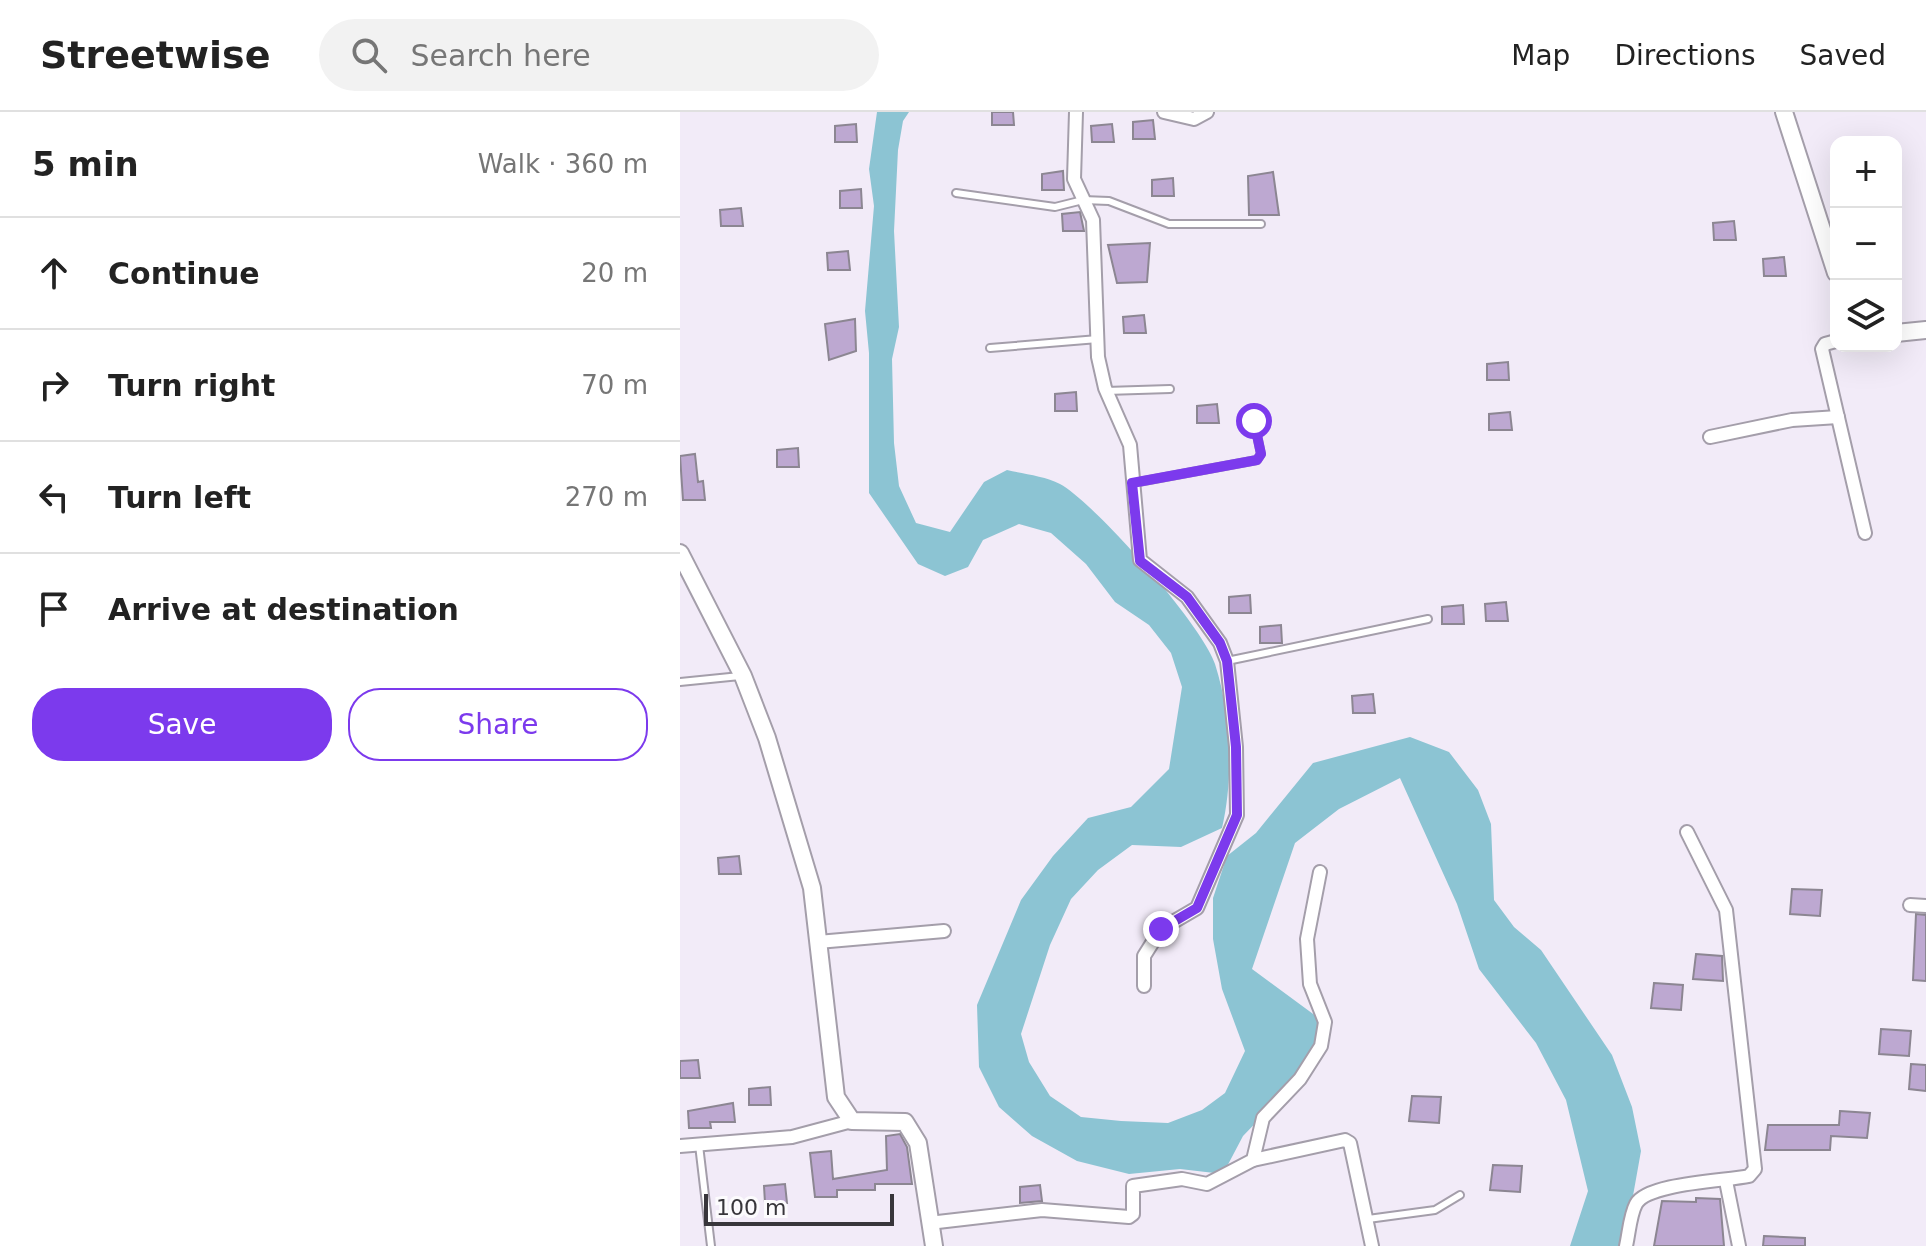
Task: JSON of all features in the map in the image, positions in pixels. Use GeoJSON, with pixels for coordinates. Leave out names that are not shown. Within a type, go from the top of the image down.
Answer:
{"type":"FeatureCollection","features":[{"type":"Feature","properties":{"kind":"street"},"geometry":{"type":"LineString","coordinates":[[1076,112],[1074,179],[1093,220],[1098,339],[1106,391],[1130,445],[1140,561],[1187,597],[1220,643],[1227,661],[1236,747],[1237,819],[1204,885],[1197,908],[1163,926],[1145,953],[1144,986]]}},
{"type":"Feature","properties":{"kind":"street"},"geometry":{"type":"LineString","coordinates":[[1164,112],[1194,119],[1207,112]]}},
{"type":"Feature","properties":{"kind":"street"},"geometry":{"type":"LineString","coordinates":[[1784,112],[1830,254]]}},
{"type":"Feature","properties":{"kind":"street"},"geometry":{"type":"LineString","coordinates":[[1902,332],[1926,330]]}},
{"type":"Feature","properties":{"kind":"street"},"geometry":{"type":"LineString","coordinates":[[1830,343],[1822,349],[1865,533]]}},
{"type":"Feature","properties":{"kind":"street"},"geometry":{"type":"LineString","coordinates":[[1710,437],[1792,420],[1838,417]]}},
{"type":"Feature","properties":{"kind":"street"},"geometry":{"type":"LineString","coordinates":[[680,553],[743,676],[767,738],[812,888],[836,1097],[852,1121]]}},
{"type":"Feature","properties":{"kind":"street"},"geometry":{"type":"LineString","coordinates":[[1626,1246],[1636,1204],[1642,1198],[1666,1188],[1749,1176],[1755,1169],[1724,903],[1687,832]]}},
{"type":"Feature","properties":{"kind":"street"},"geometry":{"type":"LineString","coordinates":[[1253,1160],[1263,1118],[1300,1079],[1321,1046],[1325,1022],[1310,984],[1307,939],[1320,872]]}},
{"type":"Feature","properties":{"kind":"street"},"geometry":{"type":"LineString","coordinates":[[1910,905],[1926,906]]}},
{"type":"Feature","properties":{"kind":"street"},"geometry":{"type":"LineString","coordinates":[[818,942],[944,931]]}},
{"type":"Feature","properties":{"kind":"street"},"geometry":{"type":"LineString","coordinates":[[680,1146],[792,1137],[852,1121],[905,1122],[918,1143],[934,1246]]}},
{"type":"Feature","properties":{"kind":"street"},"geometry":{"type":"LineString","coordinates":[[929,1223],[1042,1210],[1129,1217],[1133,1214],[1133,1186],[1182,1179],[1207,1184],[1253,1160],[1345,1140],[1353,1147],[1372,1246]]}},
{"type":"Feature","properties":{"kind":"street"},"geometry":{"type":"LineString","coordinates":[[1726,1181],[1739,1246]]}},
{"type":"Feature","properties":{"kind":"lane"},"geometry":{"type":"LineString","coordinates":[[956,193],[1055,207],[1083,200],[1109,201],[1169,224],[1261,224]]}},
{"type":"Feature","properties":{"kind":"lane"},"geometry":{"type":"LineString","coordinates":[[990,348],[1098,339]]}},
{"type":"Feature","properties":{"kind":"lane"},"geometry":{"type":"LineString","coordinates":[[1106,391],[1170,389]]}},
{"type":"Feature","properties":{"kind":"lane"},"geometry":{"type":"LineString","coordinates":[[1132,483],[1257,460],[1261,454],[1254,421]]}},
{"type":"Feature","properties":{"kind":"lane"},"geometry":{"type":"LineString","coordinates":[[1227,661],[1428,619]]}},
{"type":"Feature","properties":{"kind":"lane"},"geometry":{"type":"LineString","coordinates":[[680,682],[743,676]]}},
{"type":"Feature","properties":{"kind":"lane"},"geometry":{"type":"LineString","coordinates":[[699,1145],[711,1246]]}},
{"type":"Feature","properties":{"kind":"lane"},"geometry":{"type":"LineString","coordinates":[[1368,1219],[1435,1210],[1460,1195]]}},
{"type":"Feature","properties":{"kind":"water"},"geometry":{"type":"Polygon","coordinates":[[[877,112],[909,112],[903,121],[898,150],[894,231],[899,327],[892,359],[894,443],[899,486],[916,523],[950,532],[984,482],[1007,470],[1060,484],[1121,539],[1191,623],[1215,664],[1225,704],[1229,767],[1222,828],[1181,847],[1132,845],[1098,870],[1071,899],[1050,945],[1021,1034],[1029,1062],[1050,1096],[1081,1117],[1168,1123],[1202,1110],[1225,1093],[1245,1051],[1222,989],[1213,939],[1213,898],[1227,856],[1256,833],[1313,763],[1410,737],[1449,752],[1478,790],[1491,824],[1494,900],[1514,927],[1541,950],[1612,1055],[1632,1107],[1641,1151],[1624,1246],[1570,1246],[1588,1191],[1566,1100],[1536,1043],[1479,969],[1457,904],[1400,778],[1339,809],[1295,843],[1252,969],[1324,1022],[1297,1080],[1243,1136],[1223,1174],[1180,1169],[1129,1174],[1077,1161],[1032,1136],[999,1107],[979,1067],[977,1005],[1021,900],[1053,856],[1088,818],[1131,807],[1169,769],[1182,687],[1171,653],[1149,625],[1115,602],[1086,564],[1051,533],[1019,524],[983,540],[968,567],[945,576],[918,564],[869,493],[869,353],[865,311],[874,206],[869,169],[877,112]]]}},
{"type":"Feature","properties":{"kind":"building"},"geometry":{"type":"Polygon","coordinates":[[[992,112],[1013,112],[1014,125],[992,125],[992,112]]]}},
{"type":"Feature","properties":{"kind":"building"},"geometry":{"type":"Polygon","coordinates":[[[1153,120],[1155,139],[1133,139],[1133,122],[1153,120]]]}},
{"type":"Feature","properties":{"kind":"building"},"geometry":{"type":"Polygon","coordinates":[[[856,124],[857,142],[835,142],[835,126],[856,124]]]}},
{"type":"Feature","properties":{"kind":"building"},"geometry":{"type":"Polygon","coordinates":[[[1112,124],[1114,142],[1092,142],[1091,126],[1112,124]]]}},
{"type":"Feature","properties":{"kind":"building"},"geometry":{"type":"Polygon","coordinates":[[[1063,171],[1064,190],[1042,190],[1042,174],[1063,171]]]}},
{"type":"Feature","properties":{"kind":"building"},"geometry":{"type":"Polygon","coordinates":[[[1273,172],[1279,215],[1249,215],[1248,176],[1273,172]]]}},
{"type":"Feature","properties":{"kind":"building"},"geometry":{"type":"Polygon","coordinates":[[[1173,178],[1174,196],[1152,196],[1152,180],[1173,178]]]}},
{"type":"Feature","properties":{"kind":"building"},"geometry":{"type":"Polygon","coordinates":[[[861,189],[862,208],[840,208],[840,191],[861,189]]]}},
{"type":"Feature","properties":{"kind":"building"},"geometry":{"type":"Polygon","coordinates":[[[741,208],[743,226],[721,226],[720,210],[741,208]]]}},
{"type":"Feature","properties":{"kind":"building"},"geometry":{"type":"Polygon","coordinates":[[[1080,212],[1084,231],[1063,231],[1062,214],[1080,212]]]}},
{"type":"Feature","properties":{"kind":"building"},"geometry":{"type":"Polygon","coordinates":[[[1734,221],[1736,240],[1714,240],[1713,223],[1734,221]]]}},
{"type":"Feature","properties":{"kind":"building"},"geometry":{"type":"Polygon","coordinates":[[[1150,243],[1147,282],[1117,283],[1108,245],[1150,243]]]}},
{"type":"Feature","properties":{"kind":"building"},"geometry":{"type":"Polygon","coordinates":[[[848,251],[850,270],[828,270],[827,253],[848,251]]]}},
{"type":"Feature","properties":{"kind":"building"},"geometry":{"type":"Polygon","coordinates":[[[1784,257],[1786,276],[1764,276],[1763,259],[1784,257]]]}},
{"type":"Feature","properties":{"kind":"building"},"geometry":{"type":"Polygon","coordinates":[[[1144,315],[1146,333],[1124,333],[1123,317],[1144,315]]]}},
{"type":"Feature","properties":{"kind":"building"},"geometry":{"type":"Polygon","coordinates":[[[855,319],[856,351],[829,360],[825,324],[855,319]]]}},
{"type":"Feature","properties":{"kind":"building"},"geometry":{"type":"Polygon","coordinates":[[[1508,362],[1509,380],[1487,380],[1487,364],[1508,362]]]}},
{"type":"Feature","properties":{"kind":"building"},"geometry":{"type":"Polygon","coordinates":[[[1076,392],[1077,411],[1055,411],[1055,394],[1076,392]]]}},
{"type":"Feature","properties":{"kind":"building"},"geometry":{"type":"Polygon","coordinates":[[[1217,404],[1219,423],[1197,423],[1197,406],[1217,404]]]}},
{"type":"Feature","properties":{"kind":"building"},"geometry":{"type":"Polygon","coordinates":[[[1510,412],[1512,430],[1489,430],[1489,414],[1510,412]]]}},
{"type":"Feature","properties":{"kind":"building"},"geometry":{"type":"Polygon","coordinates":[[[798,448],[799,467],[777,467],[777,450],[798,448]]]}},
{"type":"Feature","properties":{"kind":"building"},"geometry":{"type":"Polygon","coordinates":[[[695,454],[698,482],[703,481],[705,500],[683,500],[680,456],[695,454]]]}},
{"type":"Feature","properties":{"kind":"building"},"geometry":{"type":"Polygon","coordinates":[[[1250,595],[1251,613],[1229,613],[1229,597],[1250,595]]]}},
{"type":"Feature","properties":{"kind":"building"},"geometry":{"type":"Polygon","coordinates":[[[1506,602],[1508,621],[1486,621],[1485,604],[1506,602]]]}},
{"type":"Feature","properties":{"kind":"building"},"geometry":{"type":"Polygon","coordinates":[[[1463,605],[1464,624],[1442,624],[1442,607],[1463,605]]]}},
{"type":"Feature","properties":{"kind":"building"},"geometry":{"type":"Polygon","coordinates":[[[1281,625],[1282,643],[1260,643],[1260,627],[1281,625]]]}},
{"type":"Feature","properties":{"kind":"building"},"geometry":{"type":"Polygon","coordinates":[[[1373,694],[1375,713],[1353,713],[1352,696],[1373,694]]]}},
{"type":"Feature","properties":{"kind":"building"},"geometry":{"type":"Polygon","coordinates":[[[739,856],[741,874],[719,874],[718,858],[739,856]]]}},
{"type":"Feature","properties":{"kind":"building"},"geometry":{"type":"Polygon","coordinates":[[[1792,889],[1822,890],[1820,916],[1790,914],[1792,889]]]}},
{"type":"Feature","properties":{"kind":"building"},"geometry":{"type":"Polygon","coordinates":[[[1916,914],[1926,915],[1926,981],[1913,980],[1916,914]]]}},
{"type":"Feature","properties":{"kind":"building"},"geometry":{"type":"Polygon","coordinates":[[[1696,954],[1722,956],[1723,981],[1693,979],[1696,954]]]}},
{"type":"Feature","properties":{"kind":"building"},"geometry":{"type":"Polygon","coordinates":[[[1654,983],[1683,985],[1681,1010],[1651,1008],[1654,983]]]}},
{"type":"Feature","properties":{"kind":"building"},"geometry":{"type":"Polygon","coordinates":[[[1881,1029],[1911,1031],[1909,1056],[1879,1054],[1881,1029]]]}},
{"type":"Feature","properties":{"kind":"building"},"geometry":{"type":"Polygon","coordinates":[[[698,1060],[700,1078],[680,1078],[680,1061],[698,1060]]]}},
{"type":"Feature","properties":{"kind":"building"},"geometry":{"type":"Polygon","coordinates":[[[1911,1064],[1926,1065],[1926,1091],[1909,1089],[1911,1064]]]}},
{"type":"Feature","properties":{"kind":"building"},"geometry":{"type":"Polygon","coordinates":[[[770,1087],[771,1105],[749,1105],[749,1089],[770,1087]]]}},
{"type":"Feature","properties":{"kind":"building"},"geometry":{"type":"Polygon","coordinates":[[[1412,1096],[1441,1097],[1439,1123],[1409,1121],[1412,1096]]]}},
{"type":"Feature","properties":{"kind":"building"},"geometry":{"type":"Polygon","coordinates":[[[733,1103],[735,1122],[710,1122],[711,1128],[689,1128],[688,1111],[733,1103]]]}},
{"type":"Feature","properties":{"kind":"building"},"geometry":{"type":"Polygon","coordinates":[[[1840,1111],[1870,1113],[1867,1138],[1831,1136],[1830,1150],[1765,1150],[1768,1125],[1839,1125],[1840,1111]]]}},
{"type":"Feature","properties":{"kind":"building"},"geometry":{"type":"Polygon","coordinates":[[[900,1134],[907,1147],[912,1184],[875,1184],[875,1190],[837,1190],[837,1197],[815,1197],[810,1153],[831,1151],[833,1179],[887,1170],[886,1136],[900,1134]]]}},
{"type":"Feature","properties":{"kind":"building"},"geometry":{"type":"Polygon","coordinates":[[[1493,1165],[1522,1166],[1520,1192],[1490,1190],[1493,1165]]]}},
{"type":"Feature","properties":{"kind":"building"},"geometry":{"type":"Polygon","coordinates":[[[785,1184],[787,1203],[765,1203],[764,1186],[785,1184]]]}},
{"type":"Feature","properties":{"kind":"building"},"geometry":{"type":"Polygon","coordinates":[[[1040,1185],[1042,1201],[1020,1203],[1020,1187],[1040,1185]]]}},
{"type":"Feature","properties":{"kind":"building"},"geometry":{"type":"Polygon","coordinates":[[[1696,1198],[1720,1199],[1724,1246],[1654,1246],[1662,1201],[1696,1202],[1696,1198]]]}},
{"type":"Feature","properties":{"kind":"building"},"geometry":{"type":"Polygon","coordinates":[[[1764,1236],[1805,1238],[1805,1246],[1763,1246],[1764,1236]]]}},
{"type":"Feature","properties":{"kind":"route"},"geometry":{"type":"LineString","coordinates":[[1161,929],[1197,908],[1204,885],[1236,821],[1236,747],[1225,652],[1187,597],[1140,561],[1132,483],[1257,460],[1261,454],[1254,421]]}}]}
